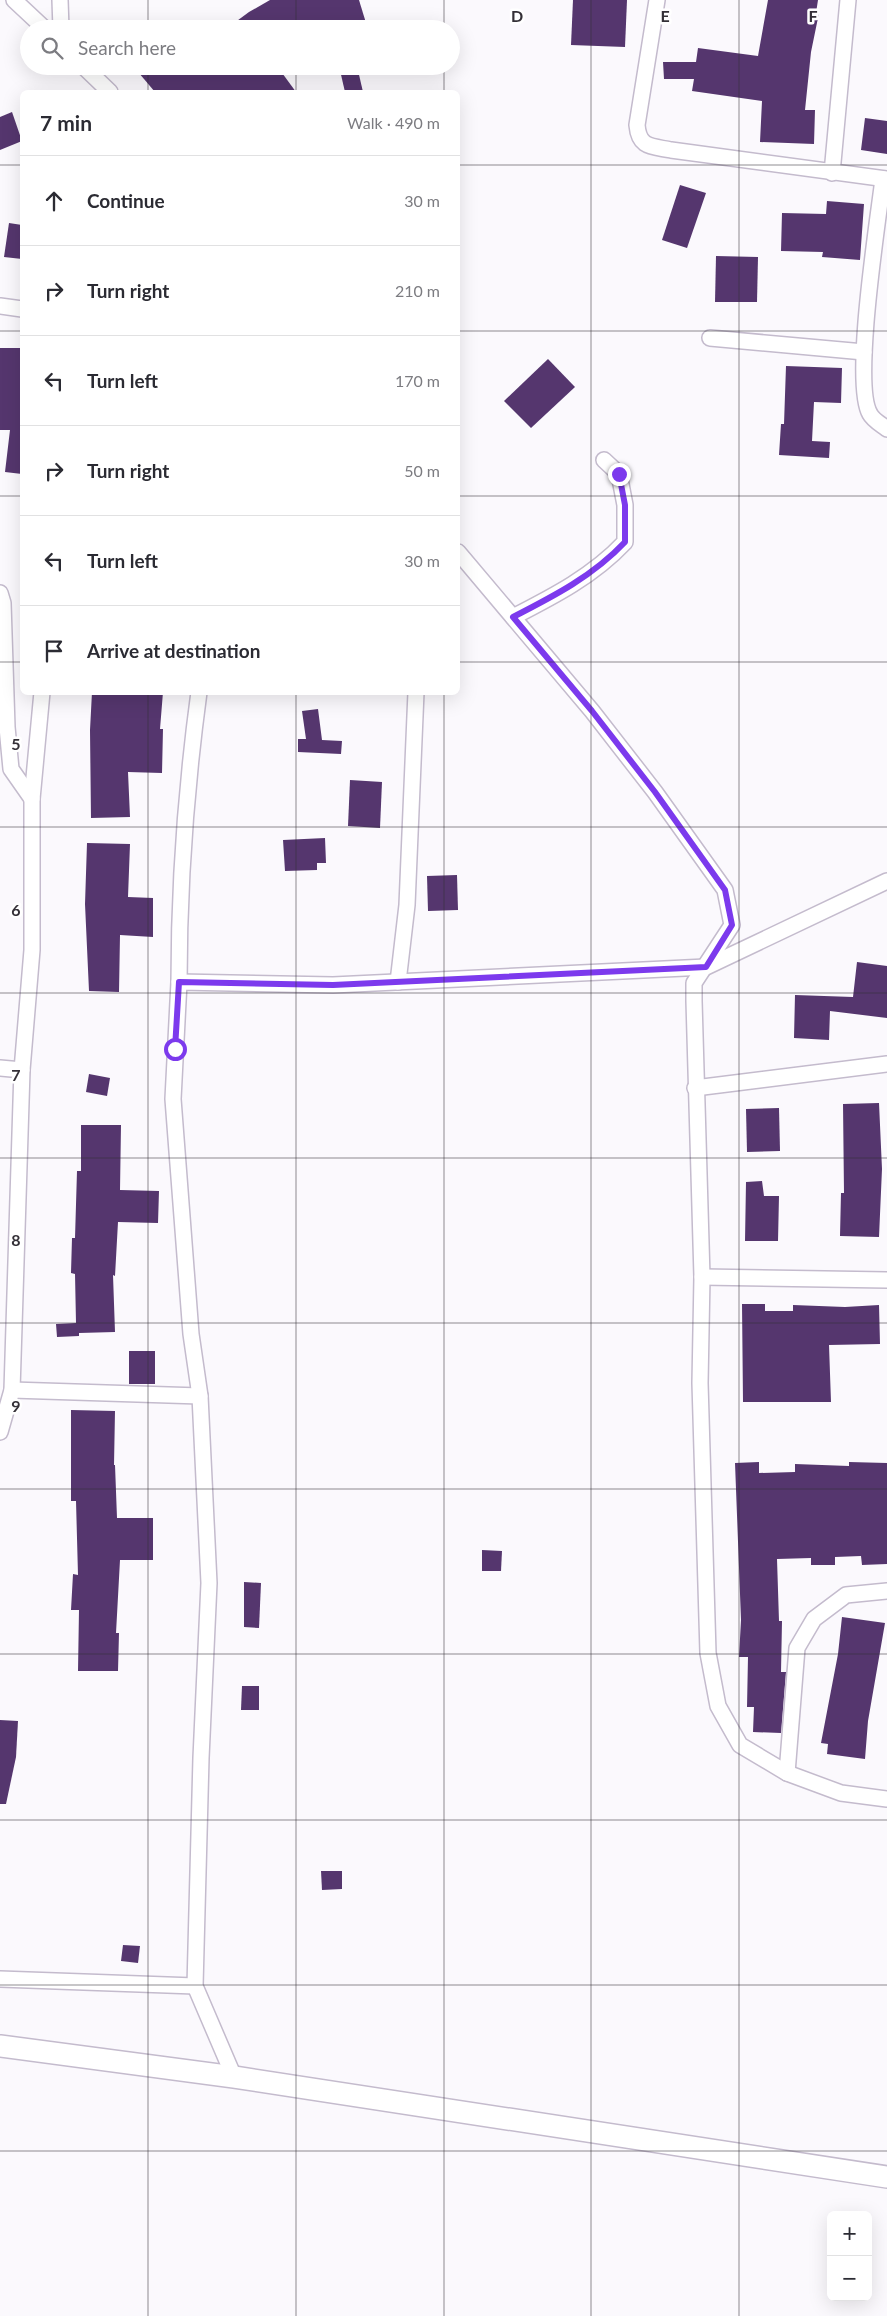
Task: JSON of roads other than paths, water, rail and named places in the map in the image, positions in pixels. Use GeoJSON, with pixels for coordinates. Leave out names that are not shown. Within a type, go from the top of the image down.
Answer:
{"type":"FeatureCollection","features":[{"type":"Feature","properties":{"kind":"main road"},"geometry":{"type":"LineString","coordinates":[[0,2046],[234,2077],[887,2177]]}},
{"type":"Feature","properties":{"kind":"street"},"geometry":{"type":"LineString","coordinates":[[14,0],[35,20]]}},
{"type":"Feature","properties":{"kind":"street"},"geometry":{"type":"LineString","coordinates":[[60,0],[61,20]]}},
{"type":"Feature","properties":{"kind":"street"},"geometry":{"type":"LineString","coordinates":[[657,0],[637,125],[638,137],[645,144],[671,150],[885,179],[864,352],[864,395],[870,415],[887,429]]}},
{"type":"Feature","properties":{"kind":"street"},"geometry":{"type":"LineString","coordinates":[[832,173],[848,0]]}},
{"type":"Feature","properties":{"kind":"street"},"geometry":{"type":"LineString","coordinates":[[92,75],[108,90]]}},
{"type":"Feature","properties":{"kind":"street"},"geometry":{"type":"LineString","coordinates":[[0,306],[20,309]]}},
{"type":"Feature","properties":{"kind":"street"},"geometry":{"type":"LineString","coordinates":[[710,338],[864,352]]}},
{"type":"Feature","properties":{"kind":"street"},"geometry":{"type":"LineString","coordinates":[[513,617],[567,589],[607,561],[625,542],[625,505],[619,474],[604,460]]}},
{"type":"Feature","properties":{"kind":"street"},"geometry":{"type":"LineString","coordinates":[[460,554],[592,711],[655,792],[725,890],[732,925],[694,983],[695,1088],[702,1277],[700,1383],[708,1653],[718,1706],[740,1745],[787,1773],[841,1793],[887,1799]]}},
{"type":"Feature","properties":{"kind":"street"},"geometry":{"type":"LineString","coordinates":[[0,593],[3,603],[7,728],[11,769],[32,799]]}},
{"type":"Feature","properties":{"kind":"street"},"geometry":{"type":"LineString","coordinates":[[0,1432],[12,1390],[22,1070],[32,950],[32,799],[42,695]]}},
{"type":"Feature","properties":{"kind":"street"},"geometry":{"type":"LineString","coordinates":[[199,695],[183,856],[174,1099],[191,1334],[200,1396],[209,1583],[201,1758],[195,1986],[234,2077]]}},
{"type":"Feature","properties":{"kind":"street"},"geometry":{"type":"LineString","coordinates":[[398,982],[407,905],[416,695]]}},
{"type":"Feature","properties":{"kind":"street"},"geometry":{"type":"LineString","coordinates":[[179,982],[333,985],[706,967],[887,881]]}},
{"type":"Feature","properties":{"kind":"street"},"geometry":{"type":"LineString","coordinates":[[695,1088],[887,1064]]}},
{"type":"Feature","properties":{"kind":"street"},"geometry":{"type":"LineString","coordinates":[[0,1068],[22,1070]]}},
{"type":"Feature","properties":{"kind":"street"},"geometry":{"type":"LineString","coordinates":[[702,1277],[887,1280]]}},
{"type":"Feature","properties":{"kind":"street"},"geometry":{"type":"LineString","coordinates":[[12,1390],[200,1396]]}},
{"type":"Feature","properties":{"kind":"street"},"geometry":{"type":"LineString","coordinates":[[787,1773],[798,1648],[814,1619],[846,1595],[887,1591]]}},
{"type":"Feature","properties":{"kind":"street"},"geometry":{"type":"LineString","coordinates":[[0,1979],[195,1986]]}}]}
